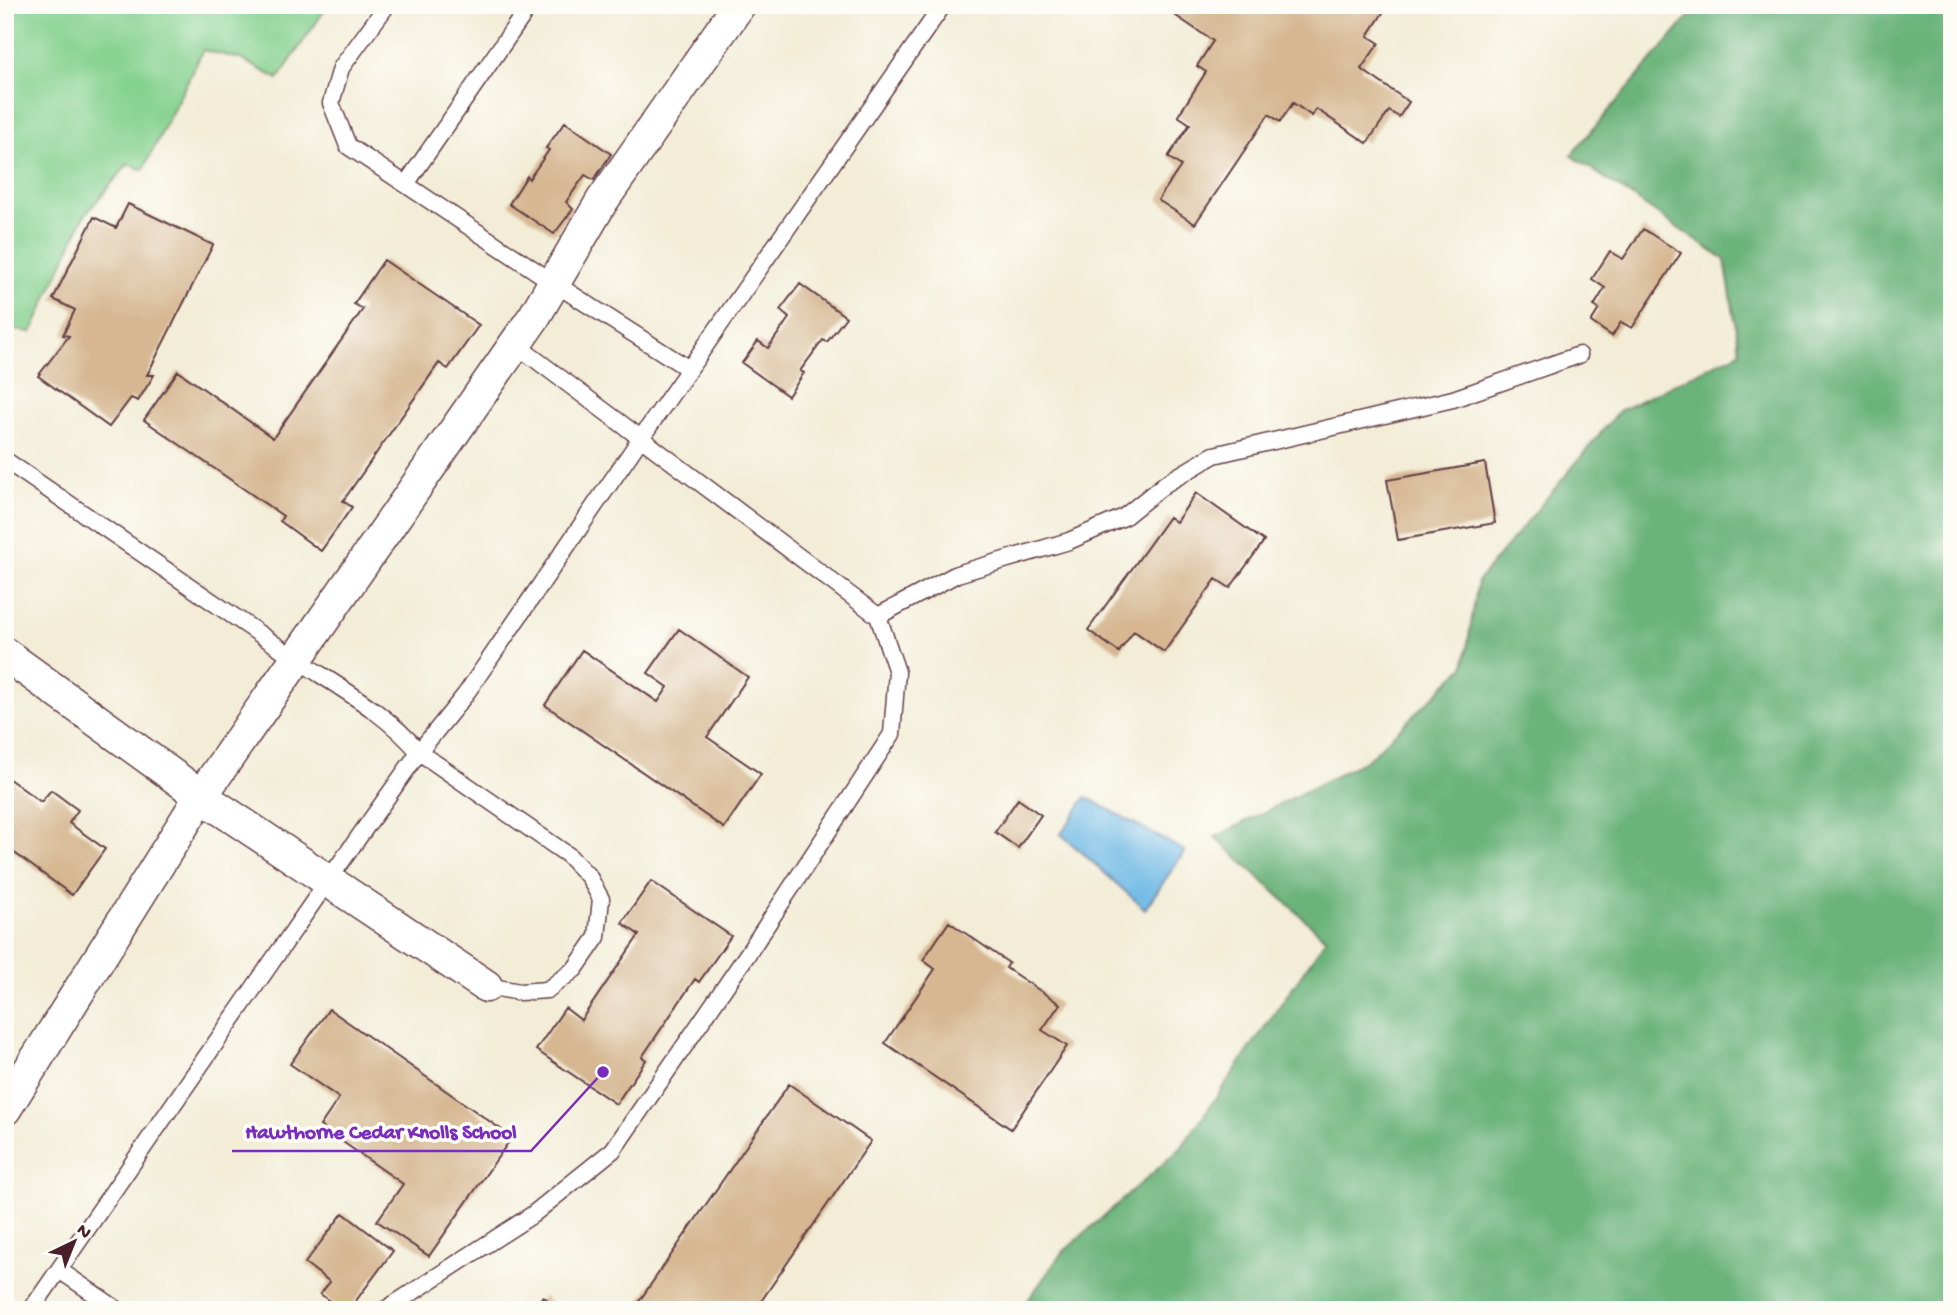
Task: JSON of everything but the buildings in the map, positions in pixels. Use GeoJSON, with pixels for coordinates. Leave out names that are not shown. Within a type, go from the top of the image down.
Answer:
{"type":"FeatureCollection","features":[{"type":"Feature","properties":{"kind":"street"},"geometry":{"type":"LineString","coordinates":[[5,1109],[201,796],[515,344],[602,201],[739,5]]}},
{"type":"Feature","properties":{"kind":"street"},"geometry":{"type":"LineString","coordinates":[[5,654],[201,796],[486,986]]}},
{"type":"Feature","properties":{"kind":"lane"},"geometry":{"type":"LineString","coordinates":[[387,5],[341,68],[331,103],[348,146],[689,369]]}},
{"type":"Feature","properties":{"kind":"lane"},"geometry":{"type":"LineString","coordinates":[[406,184],[530,5]]}},
{"type":"Feature","properties":{"kind":"lane"},"geometry":{"type":"LineString","coordinates":[[31,1310],[327,882],[419,752],[465,695],[640,438],[943,5]]}},
{"type":"Feature","properties":{"kind":"lane"},"geometry":{"type":"LineString","coordinates":[[385,1310],[532,1215],[613,1150],[749,952],[892,734],[897,672],[878,616],[515,344]]}},
{"type":"Feature","properties":{"kind":"lane"},"geometry":{"type":"LineString","coordinates":[[878,616],[957,574],[1069,541],[1124,517],[1165,484],[1214,455],[1453,399],[1579,355]]}},
{"type":"Feature","properties":{"kind":"lane"},"geometry":{"type":"LineString","coordinates":[[5,460],[378,714],[408,738],[419,752],[568,855],[589,877],[601,899],[597,937],[575,969],[547,990],[520,992],[486,986]]}},
{"type":"Feature","properties":{"kind":"lane"},"geometry":{"type":"LineString","coordinates":[[59,1270],[118,1310]]}},
{"type":"Feature","properties":{"kind":"green space"},"geometry":{"type":"Polygon","coordinates":[[[15,5],[328,5],[278,79],[241,59],[203,50],[143,170],[128,164],[84,216],[32,332],[5,329],[5,24],[15,5]]]}},
{"type":"Feature","properties":{"kind":"green space"},"geometry":{"type":"Polygon","coordinates":[[[1699,5],[1952,5],[1952,1310],[1021,1310],[1061,1254],[1181,1148],[1326,939],[1215,837],[1367,760],[1464,667],[1478,581],[1619,411],[1740,352],[1725,260],[1571,155],[1699,5]]]}},
{"type":"Feature","properties":{"kind":"water"},"geometry":{"type":"Polygon","coordinates":[[[1086,797],[1185,851],[1145,909],[1061,834],[1086,797]]]}},
{"type":"Feature","properties":{"kind":"place","name":"Hawthorne Cedar Knolls School"},"geometry":{"type":"Point","coordinates":[603,1072]}}]}
